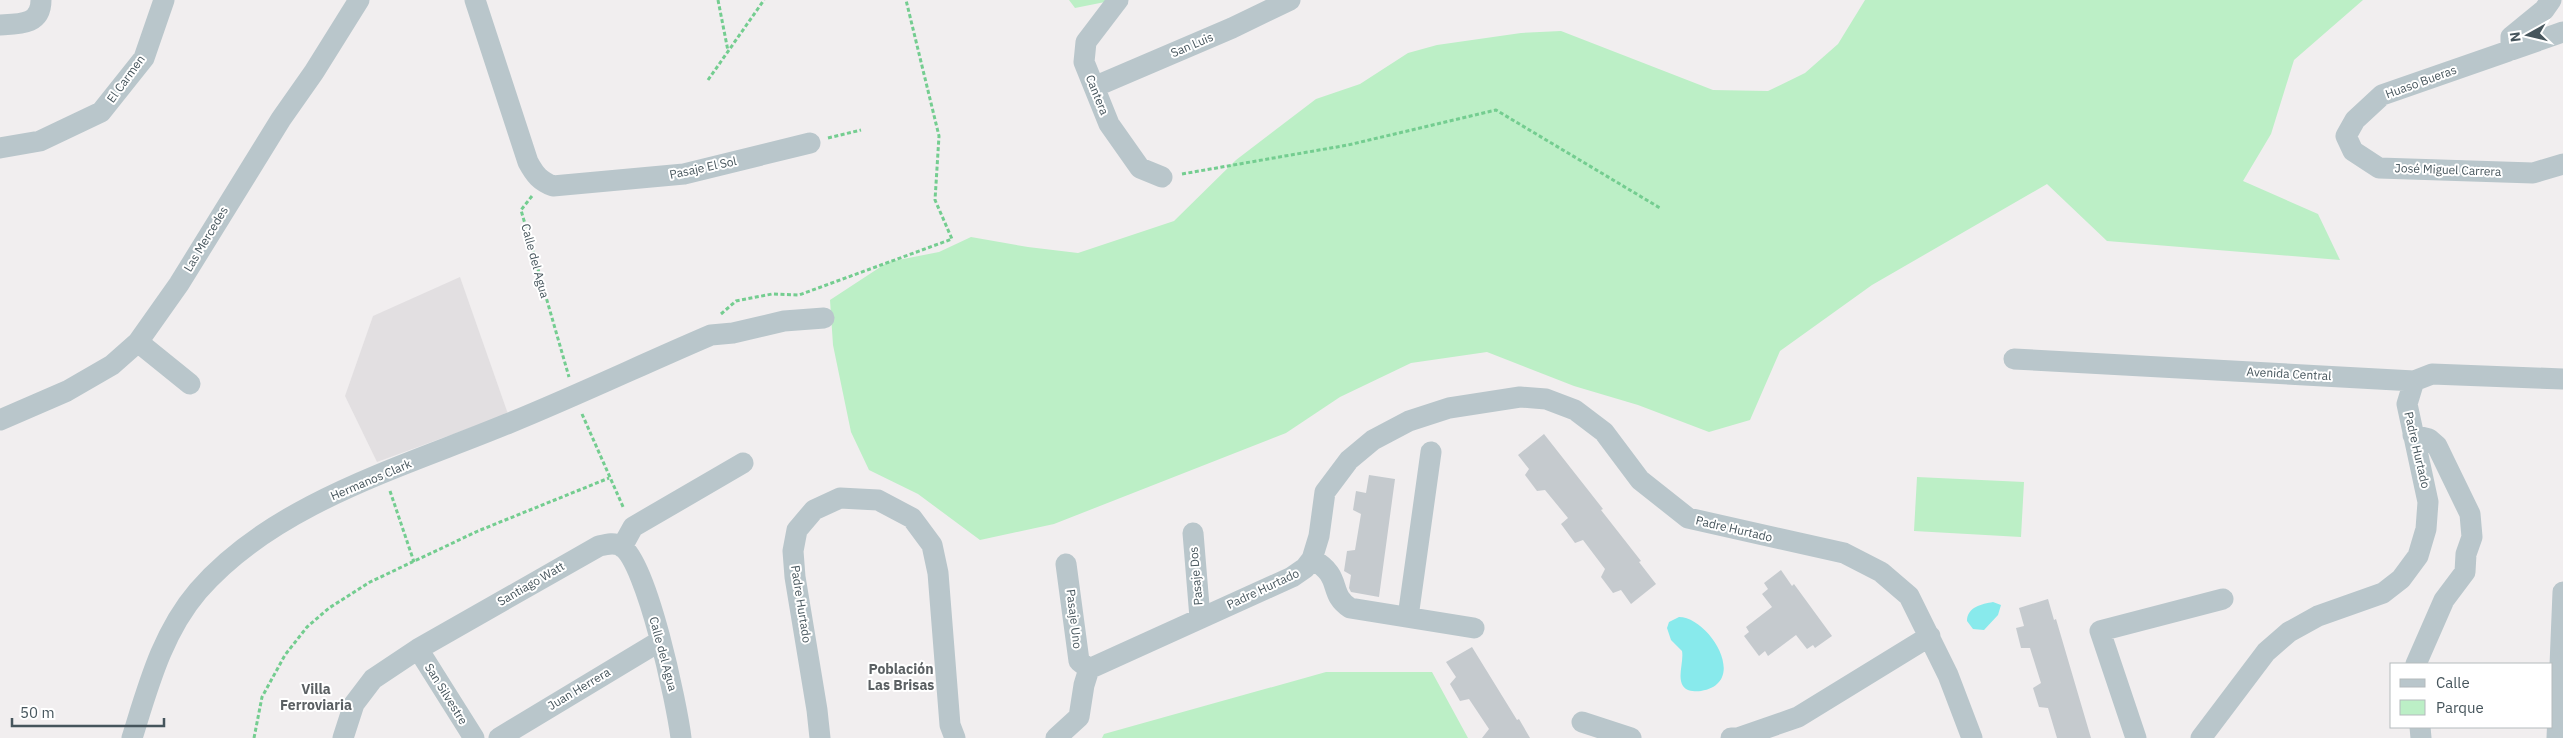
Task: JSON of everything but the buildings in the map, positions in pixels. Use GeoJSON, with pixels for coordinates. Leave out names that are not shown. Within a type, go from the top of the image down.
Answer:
{"type":"FeatureCollection","features":[{"type":"Feature","properties":{"kind":"street"},"geometry":{"type":"LineString","coordinates":[[0,25],[21,24],[34,20],[41,9],[41,0]]}},
{"type":"Feature","properties":{"kind":"street","name":"El Carmen"},"geometry":{"type":"LineString","coordinates":[[0,148],[40,141],[101,112],[144,58],[164,0]]}},
{"type":"Feature","properties":{"kind":"street","name":"Las Mercedes"},"geometry":{"type":"LineString","coordinates":[[0,420],[67,391],[112,365],[138,342],[179,284],[281,119],[314,72],[359,0]]}},
{"type":"Feature","properties":{"kind":"street"},"geometry":{"type":"LineString","coordinates":[[475,0],[528,162],[535,175],[543,182]]}},
{"type":"Feature","properties":{"kind":"street","name":"Cantera"},"geometry":{"type":"LineString","coordinates":[[1118,0],[1086,42],[1084,62],[1109,124],[1140,168],[1162,177]]}},
{"type":"Feature","properties":{"kind":"street","name":"San Luis"},"geometry":{"type":"LineString","coordinates":[[1094,87],[1232,28],[1290,0]]}},
{"type":"Feature","properties":{"kind":"street"},"geometry":{"type":"LineString","coordinates":[[2511,50],[2511,37],[2544,10],[2551,0]]}},
{"type":"Feature","properties":{"kind":"street","name":"Huaso Bueras"},"geometry":{"type":"LineString","coordinates":[[2346,136],[2355,120],[2382,95],[2563,32]]}},
{"type":"Feature","properties":{"kind":"street","name":"José Miguel Carrera"},"geometry":{"type":"LineString","coordinates":[[2346,136],[2353,151],[2379,168],[2533,173],[2563,164]]}},
{"type":"Feature","properties":{"kind":"street","name":"Pasaje El Sol"},"geometry":{"type":"LineString","coordinates":[[543,182],[553,186],[684,174],[810,143]]}},
{"type":"Feature","properties":{"kind":"street","name":"Hermanos Clark"},"geometry":{"type":"LineString","coordinates":[[132,738],[156,666],[175,622],[197,593],[222,566],[300,513],[345,489],[575,397],[711,335],[733,333],[784,321],[824,318]]}},
{"type":"Feature","properties":{"kind":"street"},"geometry":{"type":"LineString","coordinates":[[138,342],[190,384]]}},
{"type":"Feature","properties":{"kind":"street","name":"Avenida Central"},"geometry":{"type":"LineString","coordinates":[[2014,359],[2414,381],[2432,374],[2563,379]]}},
{"type":"Feature","properties":{"kind":"street","name":"Padre Hurtado"},"geometry":{"type":"LineString","coordinates":[[2201,738],[2266,652],[2289,632],[2318,616],[2383,593],[2402,579],[2418,556],[2426,529],[2428,502],[2424,475],[2407,404],[2414,381]]}},
{"type":"Feature","properties":{"kind":"street","name":"Padre Hurtado"},"geometry":{"type":"LineString","coordinates":[[1089,669],[1292,578],[1305,568],[1312,560],[1319,536],[1325,492],[1349,460],[1372,440],[1409,421],[1449,408],[1520,397],[1546,399],[1575,410],[1604,432],[1640,480],[1688,518],[1844,553],[1881,572],[1908,596],[1930,636],[1948,675],[1972,738]]}},
{"type":"Feature","properties":{"kind":"street"},"geometry":{"type":"LineString","coordinates":[[2413,435],[2430,439],[2437,446],[2470,514],[2472,537],[2466,554],[2465,572],[2444,600],[2416,663]]}},
{"type":"Feature","properties":{"kind":"street"},"geometry":{"type":"LineString","coordinates":[[1408,617],[1431,452]]}},
{"type":"Feature","properties":{"kind":"street"},"geometry":{"type":"LineString","coordinates":[[622,547],[633,527],[743,463]]}},
{"type":"Feature","properties":{"kind":"street","name":"Padre Hurtado"},"geometry":{"type":"LineString","coordinates":[[820,738],[816,700],[795,577],[793,551],[797,530],[814,510],[840,498],[878,500],[912,518],[932,545],[938,573],[950,725],[955,738]]}},
{"type":"Feature","properties":{"kind":"street","name":"Pasaje Dos"},"geometry":{"type":"LineString","coordinates":[[1193,533],[1200,618]]}},
{"type":"Feature","properties":{"kind":"street","name":"Santiago Watt"},"geometry":{"type":"LineString","coordinates":[[342,738],[354,704],[373,679],[418,649],[599,546],[612,543],[622,547]]}},
{"type":"Feature","properties":{"kind":"street","name":"Calle del Agua"},"geometry":{"type":"LineString","coordinates":[[622,547],[637,566],[674,691],[681,738]]}},
{"type":"Feature","properties":{"kind":"street"},"geometry":{"type":"LineString","coordinates":[[1312,560],[1326,567],[1333,575],[1340,602],[1350,608],[1474,628]]}},
{"type":"Feature","properties":{"kind":"street","name":"Pasaje Uno"},"geometry":{"type":"LineString","coordinates":[[1066,564],[1079,661],[1089,669]]}},
{"type":"Feature","properties":{"kind":"street"},"geometry":{"type":"LineString","coordinates":[[2557,738],[2563,592]]}},
{"type":"Feature","properties":{"kind":"street"},"geometry":{"type":"LineString","coordinates":[[2136,738],[2100,631],[2223,599]]}},
{"type":"Feature","properties":{"kind":"street"},"geometry":{"type":"LineString","coordinates":[[1731,738],[1738,738],[1798,717],[1930,636]]}},
{"type":"Feature","properties":{"kind":"street","name":"Juan Herrera"},"geometry":{"type":"LineString","coordinates":[[499,738],[660,641]]}},
{"type":"Feature","properties":{"kind":"street","name":"San Silvestre"},"geometry":{"type":"LineString","coordinates":[[418,649],[474,738]]}},
{"type":"Feature","properties":{"kind":"street"},"geometry":{"type":"LineString","coordinates":[[1056,738],[1079,717],[1084,685],[1089,669]]}},
{"type":"Feature","properties":{"kind":"street"},"geometry":{"type":"LineString","coordinates":[[1582,722],[1631,738]]}},
{"type":"Feature","properties":{"kind":"path"},"geometry":{"type":"LineString","coordinates":[[718,0],[728,50]]}},
{"type":"Feature","properties":{"kind":"path"},"geometry":{"type":"LineString","coordinates":[[708,80],[764,0]]}},
{"type":"Feature","properties":{"kind":"path"},"geometry":{"type":"LineString","coordinates":[[711,335],[720,314],[736,301],[772,294],[799,295],[952,239],[935,200],[938,136],[906,0]]}},
{"type":"Feature","properties":{"kind":"path"},"geometry":{"type":"LineString","coordinates":[[1162,177],[1348,145],[1496,110],[1660,208]]}},
{"type":"Feature","properties":{"kind":"path"},"geometry":{"type":"LineString","coordinates":[[810,143],[861,130]]}},
{"type":"Feature","properties":{"kind":"path","name":"Calle del Agua"},"geometry":{"type":"LineString","coordinates":[[543,182],[521,210],[575,397],[609,478],[633,527]]}},
{"type":"Feature","properties":{"kind":"path"},"geometry":{"type":"LineString","coordinates":[[385,473],[414,562]]}},
{"type":"Feature","properties":{"kind":"path"},"geometry":{"type":"LineString","coordinates":[[254,738],[262,697],[285,655],[307,627],[329,608],[370,582],[478,530],[609,478]]}},
{"type":"Feature","properties":{"kind":"shaded area"},"geometry":{"type":"Polygon","coordinates":[[[460,277],[508,414],[377,462],[345,396],[373,316],[460,277]]]}},
{"type":"Feature","properties":{"kind":"green space"},"geometry":{"type":"Polygon","coordinates":[[[1069,0],[1115,0],[1075,8],[1069,0]]]}},
{"type":"Feature","properties":{"kind":"green space"},"geometry":{"type":"Polygon","coordinates":[[[1865,0],[2363,0],[2294,60],[2271,134],[2243,181],[2318,214],[2340,260],[2107,241],[2047,184],[1872,285],[1780,351],[1750,420],[1709,432],[1638,405],[1574,386],[1487,352],[1411,363],[1340,397],[1286,433],[1054,524],[980,540],[918,494],[869,470],[851,432],[833,345],[830,300],[888,262],[939,252],[971,237],[1078,253],[1174,221],[1236,160],[1316,99],[1360,84],[1408,53],[1437,45],[1521,33],[1561,31],[1713,90],[1768,91],[1805,73],[1838,44],[1865,0]]]}},
{"type":"Feature","properties":{"kind":"green space"},"geometry":{"type":"Polygon","coordinates":[[[1917,477],[2024,482],[2021,537],[1914,531],[1917,477]]]}},
{"type":"Feature","properties":{"kind":"green space"},"geometry":{"type":"Polygon","coordinates":[[[1326,672],[1432,672],[1468,738],[1102,738],[1104,734],[1326,672]]]}},
{"type":"Feature","properties":{"kind":"water"},"geometry":{"type":"Polygon","coordinates":[[[1993,602],[2001,605],[1998,615],[1984,630],[1973,629],[1967,621],[1972,609],[1993,602]]]}},
{"type":"Feature","properties":{"kind":"water"},"geometry":{"type":"Polygon","coordinates":[[[1679,617],[1691,620],[1702,627],[1720,651],[1723,664],[1722,676],[1715,686],[1701,691],[1684,688],[1681,682],[1682,651],[1671,640],[1667,628],[1669,622],[1679,617]]]}},
{"type":"Feature","properties":{"kind":"district","name":"Población Las Brisas"},"geometry":{"type":"Point","coordinates":[901,678]}},
{"type":"Feature","properties":{"kind":"district","name":"Villa Ferroviaria"},"geometry":{"type":"Point","coordinates":[316,698]}}]}
